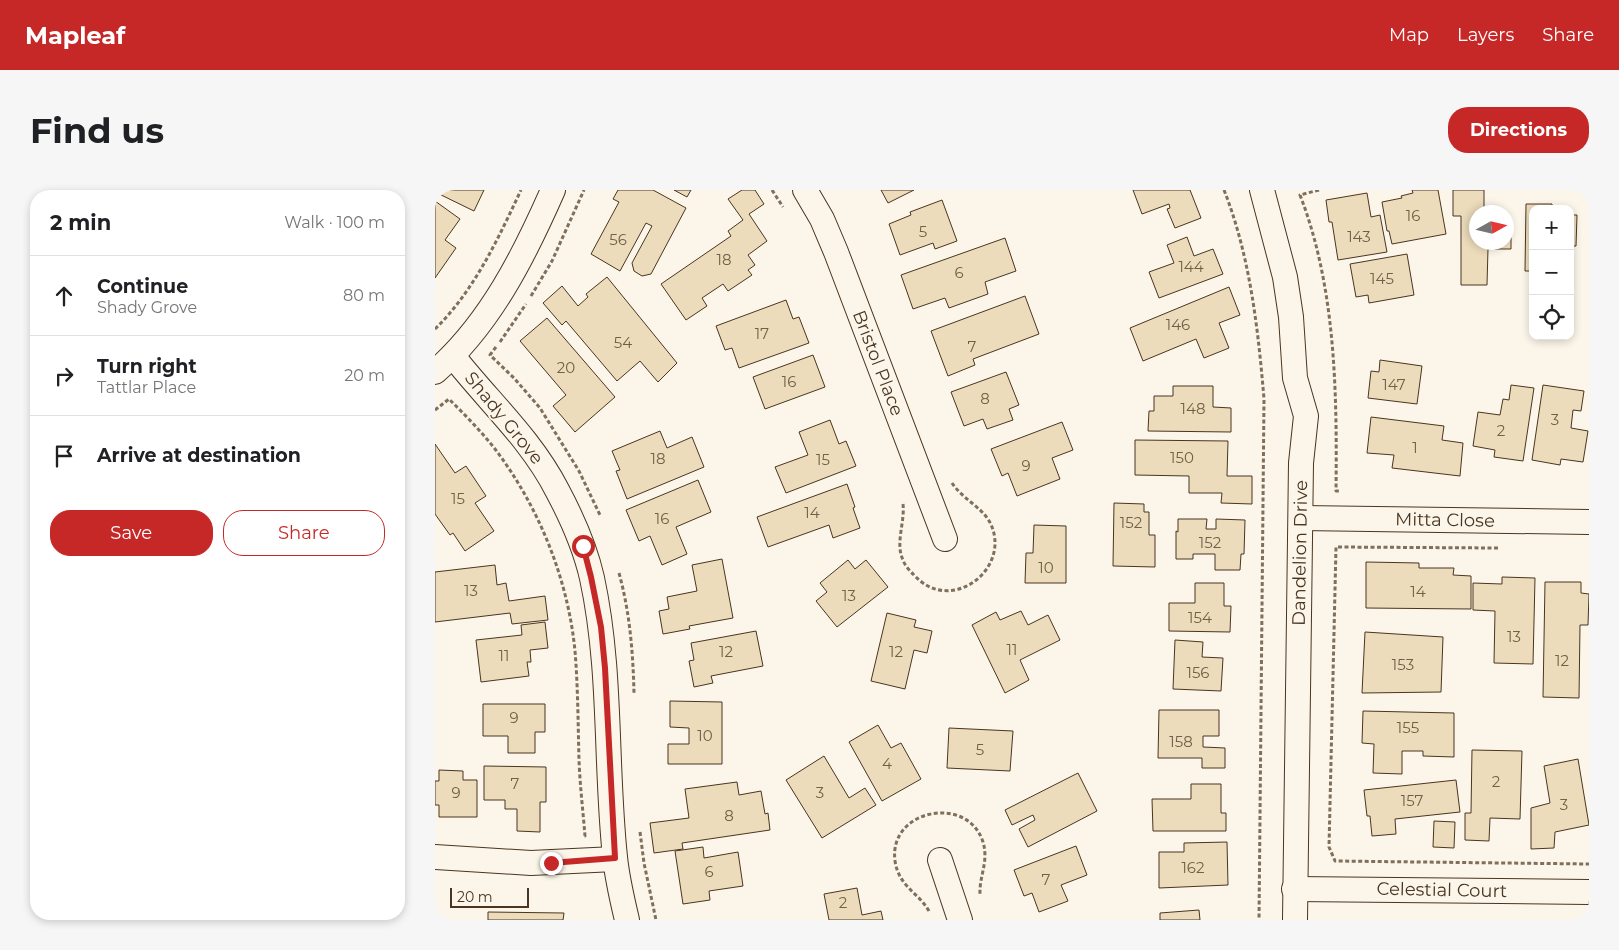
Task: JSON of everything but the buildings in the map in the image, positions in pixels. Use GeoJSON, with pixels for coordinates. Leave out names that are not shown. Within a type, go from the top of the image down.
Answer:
{"type":"FeatureCollection","features":[{"type":"Feature","properties":{"kind":"street"},"geometry":{"type":"LineString","coordinates":[[435,372],[453,356],[488,312],[507,283],[526,250],[553,190]]}},
{"type":"Feature","properties":{"kind":"street","name":"Bristol Place"},"geometry":{"type":"LineString","coordinates":[[805,190],[822,218],[836,252],[945,539]]}},
{"type":"Feature","properties":{"kind":"street","name":"Dandelion Drive"},"geometry":{"type":"LineString","coordinates":[[1262,190],[1285,278],[1291,317],[1295,378],[1306,416],[1301,463],[1295,920]]}},
{"type":"Feature","properties":{"kind":"street","name":"Shady Grove"},"geometry":{"type":"LineString","coordinates":[[453,356],[526,440],[542,462],[561,497],[583,546],[595,594],[605,668],[615,858],[627,920]]}},
{"type":"Feature","properties":{"kind":"street","name":"Mitta Close"},"geometry":{"type":"LineString","coordinates":[[1301,518],[1589,522]]}},
{"type":"Feature","properties":{"kind":"street"},"geometry":{"type":"LineString","coordinates":[[435,857],[531,863],[615,858]]}},
{"type":"Feature","properties":{"kind":"street"},"geometry":{"type":"LineString","coordinates":[[940,860],[960,920]]}},
{"type":"Feature","properties":{"kind":"street","name":"Celestial Court"},"geometry":{"type":"LineString","coordinates":[[1294,889],[1589,892]]}},
{"type":"Feature","properties":{"kind":"path"},"geometry":{"type":"LineString","coordinates":[[435,329],[483,266],[521,190]]}},
{"type":"Feature","properties":{"kind":"path"},"geometry":{"type":"LineString","coordinates":[[1224,190],[1247,270],[1259,345],[1264,398],[1259,920]]}},
{"type":"Feature","properties":{"kind":"path"},"geometry":{"type":"LineString","coordinates":[[1319,190],[1300,195],[1308,215],[1327,304],[1335,395],[1336,491]]}},
{"type":"Feature","properties":{"kind":"path"},"geometry":{"type":"LineString","coordinates":[[435,410],[449,399],[495,449],[527,499],[554,559],[563,586],[575,651],[585,836]]}},
{"type":"Feature","properties":{"kind":"path"},"geometry":{"type":"LineString","coordinates":[[1501,548],[1336,547],[1329,847],[1335,861],[1589,864]]}},
{"type":"Feature","properties":{"kind":"route"},"geometry":{"type":"LineString","coordinates":[[551,863],[615,858],[605,668],[601,627],[583,546]]}}]}
